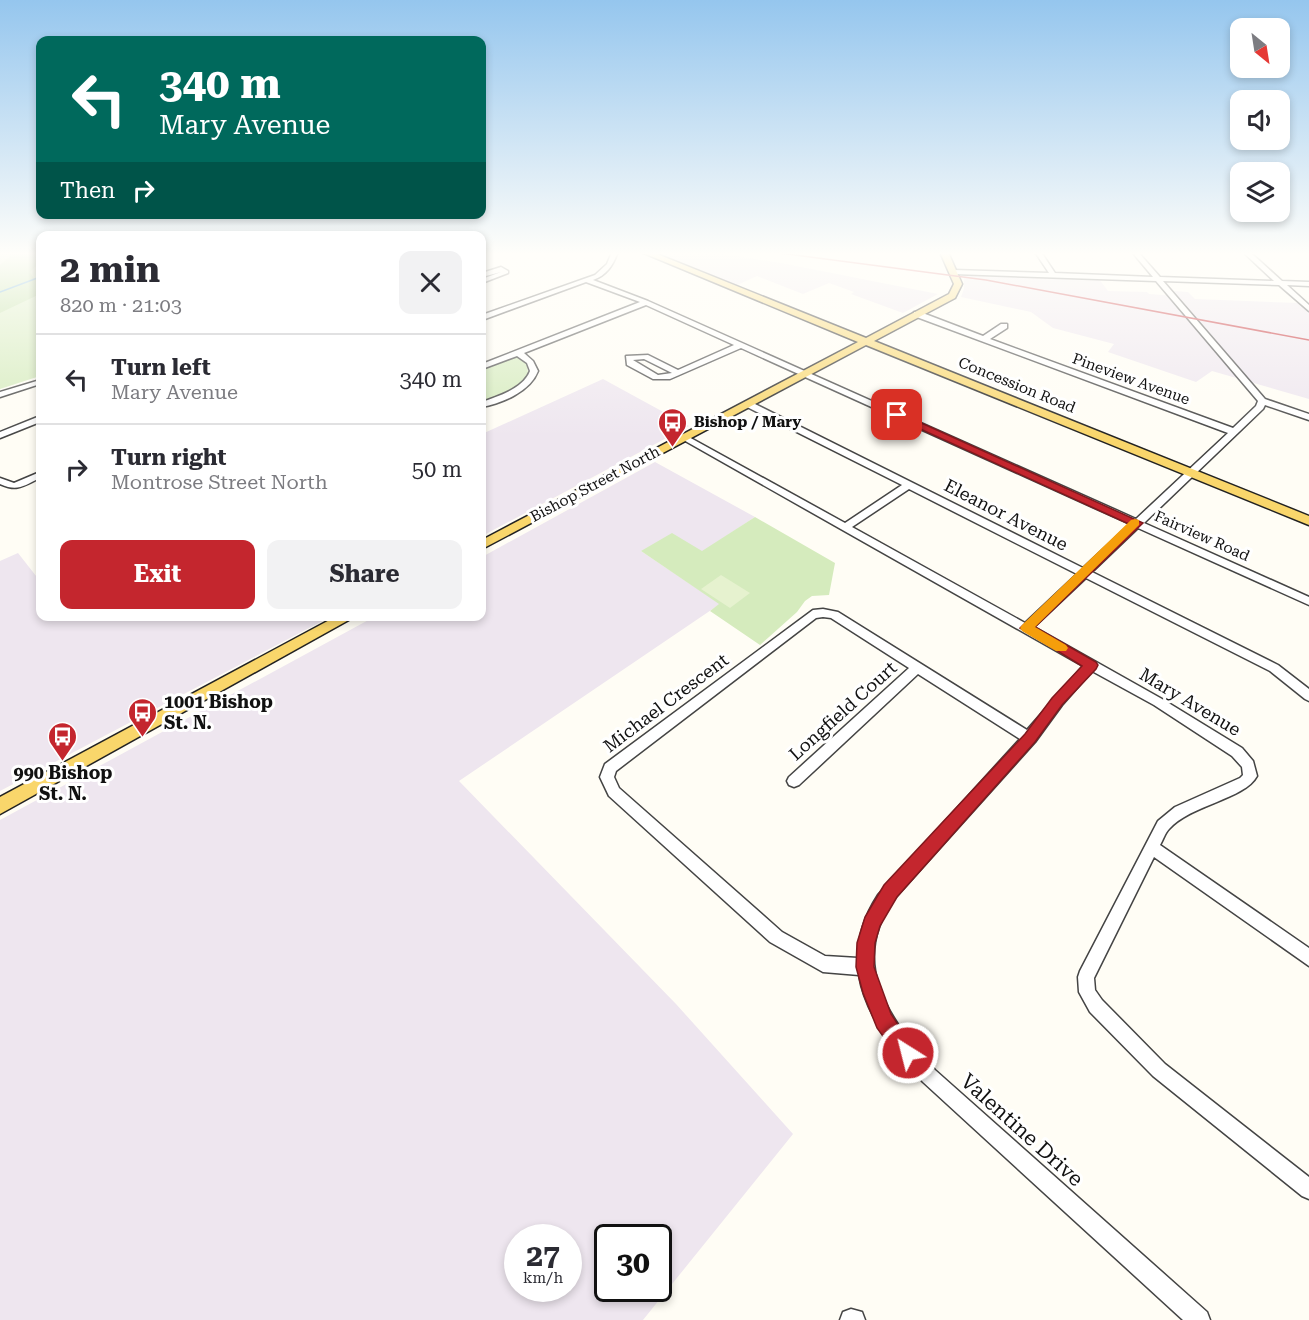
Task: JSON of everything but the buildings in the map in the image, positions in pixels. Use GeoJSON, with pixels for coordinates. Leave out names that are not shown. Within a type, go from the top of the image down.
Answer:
{"type":"FeatureCollection","features":[{"type":"Feature","properties":{"kind":"main road","name":"Concession Road"},"geometry":{"type":"LineString","coordinates":[[798,314],[1309,521]]}},
{"type":"Feature","properties":{"kind":"main road","name":"Bishop Street North"},"geometry":{"type":"LineString","coordinates":[[486,543],[917,314]]}},
{"type":"Feature","properties":{"kind":"main road"},"geometry":{"type":"LineString","coordinates":[[0,806],[340,621]]}},
{"type":"Feature","properties":{"kind":"street"},"geometry":{"type":"LineString","coordinates":[[486,322],[506,314]]}},
{"type":"Feature","properties":{"kind":"street"},"geometry":{"type":"LineString","coordinates":[[486,366],[617,314]]}},
{"type":"Feature","properties":{"kind":"street","name":"Fairview Road"},"geometry":{"type":"LineString","coordinates":[[671,314],[1309,601]]}},
{"type":"Feature","properties":{"kind":"street","name":"Pineview Avenue"},"geometry":{"type":"LineString","coordinates":[[917,314],[1234,432]]}},
{"type":"Feature","properties":{"kind":"street"},"geometry":{"type":"LineString","coordinates":[[1188,314],[1263,401],[1309,417]]}},
{"type":"Feature","properties":{"kind":"street"},"geometry":{"type":"LineString","coordinates":[[984,339],[1004,326]]}},
{"type":"Feature","properties":{"kind":"street"},"geometry":{"type":"LineString","coordinates":[[678,373],[645,357],[629,358],[630,363],[657,377],[670,377],[740,345]]}},
{"type":"Feature","properties":{"kind":"street"},"geometry":{"type":"LineString","coordinates":[[486,403],[519,389],[531,381],[533,373],[530,360],[519,352]]}},
{"type":"Feature","properties":{"kind":"street"},"geometry":{"type":"LineString","coordinates":[[0,395],[36,383]]}},
{"type":"Feature","properties":{"kind":"street"},"geometry":{"type":"LineString","coordinates":[[1026,628],[1234,432],[1260,407],[1263,401]]}},
{"type":"Feature","properties":{"kind":"street","name":"Eleanor Avenue"},"geometry":{"type":"LineString","coordinates":[[748,404],[1274,668],[1309,696]]}},
{"type":"Feature","properties":{"kind":"street"},"geometry":{"type":"LineString","coordinates":[[0,435],[36,421]]}},
{"type":"Feature","properties":{"kind":"street","name":"Mary Avenue"},"geometry":{"type":"LineString","coordinates":[[684,438],[1158,702],[1237,752],[1248,765],[1250,776],[1245,782],[1180,811],[1163,825],[1086,977],[1087,992],[1096,1006],[1159,1070],[1309,1189]]}},
{"type":"Feature","properties":{"kind":"street"},"geometry":{"type":"LineString","coordinates":[[0,481],[14,487],[36,477]]}},
{"type":"Feature","properties":{"kind":"street"},"geometry":{"type":"LineString","coordinates":[[846,527],[909,485]]}},
{"type":"Feature","properties":{"kind":"street","name":"Michael Crescent"},"geometry":{"type":"LineString","coordinates":[[865,967],[823,963],[776,937],[614,792],[607,777],[610,768],[616,761],[813,614],[823,613],[834,615],[1030,738]]}},
{"type":"Feature","properties":{"kind":"street","name":"Valentine Drive"},"geometry":{"type":"LineString","coordinates":[[1091,665],[1057,701],[1030,738],[891,891],[871,923],[866,943],[865,967],[872,993],[884,1021],[929,1076],[1199,1320]]}},
{"type":"Feature","properties":{"kind":"street","name":"Longfield Court"},"geometry":{"type":"LineString","coordinates":[[794,781],[917,668]]}},
{"type":"Feature","properties":{"kind":"street"},"geometry":{"type":"LineString","coordinates":[[1151,847],[1309,958]]}},
{"type":"Feature","properties":{"kind":"shaded area"},"geometry":{"type":"Polygon","coordinates":[[[1033,314],[1309,314],[1309,399],[1212,371],[1196,382],[1108,352],[1114,344],[1053,328],[1033,314]]]}},
{"type":"Feature","properties":{"kind":"shaded area"},"geometry":{"type":"Polygon","coordinates":[[[603,379],[689,426],[486,534],[486,432],[603,379]]]}},
{"type":"Feature","properties":{"kind":"shaded area"},"geometry":{"type":"Polygon","coordinates":[[[655,462],[755,517],[702,552],[641,551],[720,604],[459,781],[676,1004],[793,1134],[672,1284],[672,1224],[594,1224],[594,1302],[658,1302],[643,1320],[0,1320],[0,820],[367,621],[486,621],[486,555],[655,462]]]}},
{"type":"Feature","properties":{"kind":"shaded area"},"geometry":{"type":"Polygon","coordinates":[[[18,553],[36,576],[36,621],[322,621],[0,791],[0,561],[18,553]]]}},
{"type":"Feature","properties":{"kind":"green space"},"geometry":{"type":"Polygon","coordinates":[[[0,314],[36,314],[36,377],[0,389],[0,314]]]}},
{"type":"Feature","properties":{"kind":"green space"},"geometry":{"type":"Polygon","coordinates":[[[517,357],[526,362],[529,377],[520,386],[486,400],[486,369],[517,357]]]}},
{"type":"Feature","properties":{"kind":"green space"},"geometry":{"type":"Polygon","coordinates":[[[755,517],[835,563],[829,595],[812,596],[805,601],[797,612],[760,645],[710,611],[719,604],[641,551],[672,533],[702,551],[755,517]]]}},
{"type":"Feature","properties":{"kind":"green space"},"geometry":{"type":"Polygon","coordinates":[[[721,575],[750,593],[730,608],[701,589],[721,575]]]}},
{"type":"Feature","properties":{"kind":"railway"},"geometry":{"type":"LineString","coordinates":[[1167,314],[1309,340]]}},
{"type":"Feature","properties":{"kind":"slow traffic"},"geometry":{"type":"LineString","coordinates":[[1061,648],[1026,628],[1137,523],[1135,522]]}},
{"type":"Feature","properties":{"kind":"place","name":"Bishop / Mary"},"geometry":{"type":"Point","coordinates":[673,448]}},
{"type":"Feature","properties":{"kind":"place","name":"1001 Bishop St. N."},"geometry":{"type":"Point","coordinates":[143,738]}},
{"type":"Feature","properties":{"kind":"place","name":"990 Bishop St. N."},"geometry":{"type":"Point","coordinates":[63,762]}},
{"type":"Feature","properties":{"kind":"route"},"geometry":{"type":"LineString","coordinates":[[897,415],[1137,523],[1026,628],[1091,665],[1057,701],[1030,738],[891,891],[878,908],[871,923],[866,943],[865,967],[872,993],[884,1021],[908,1053]]}}]}
